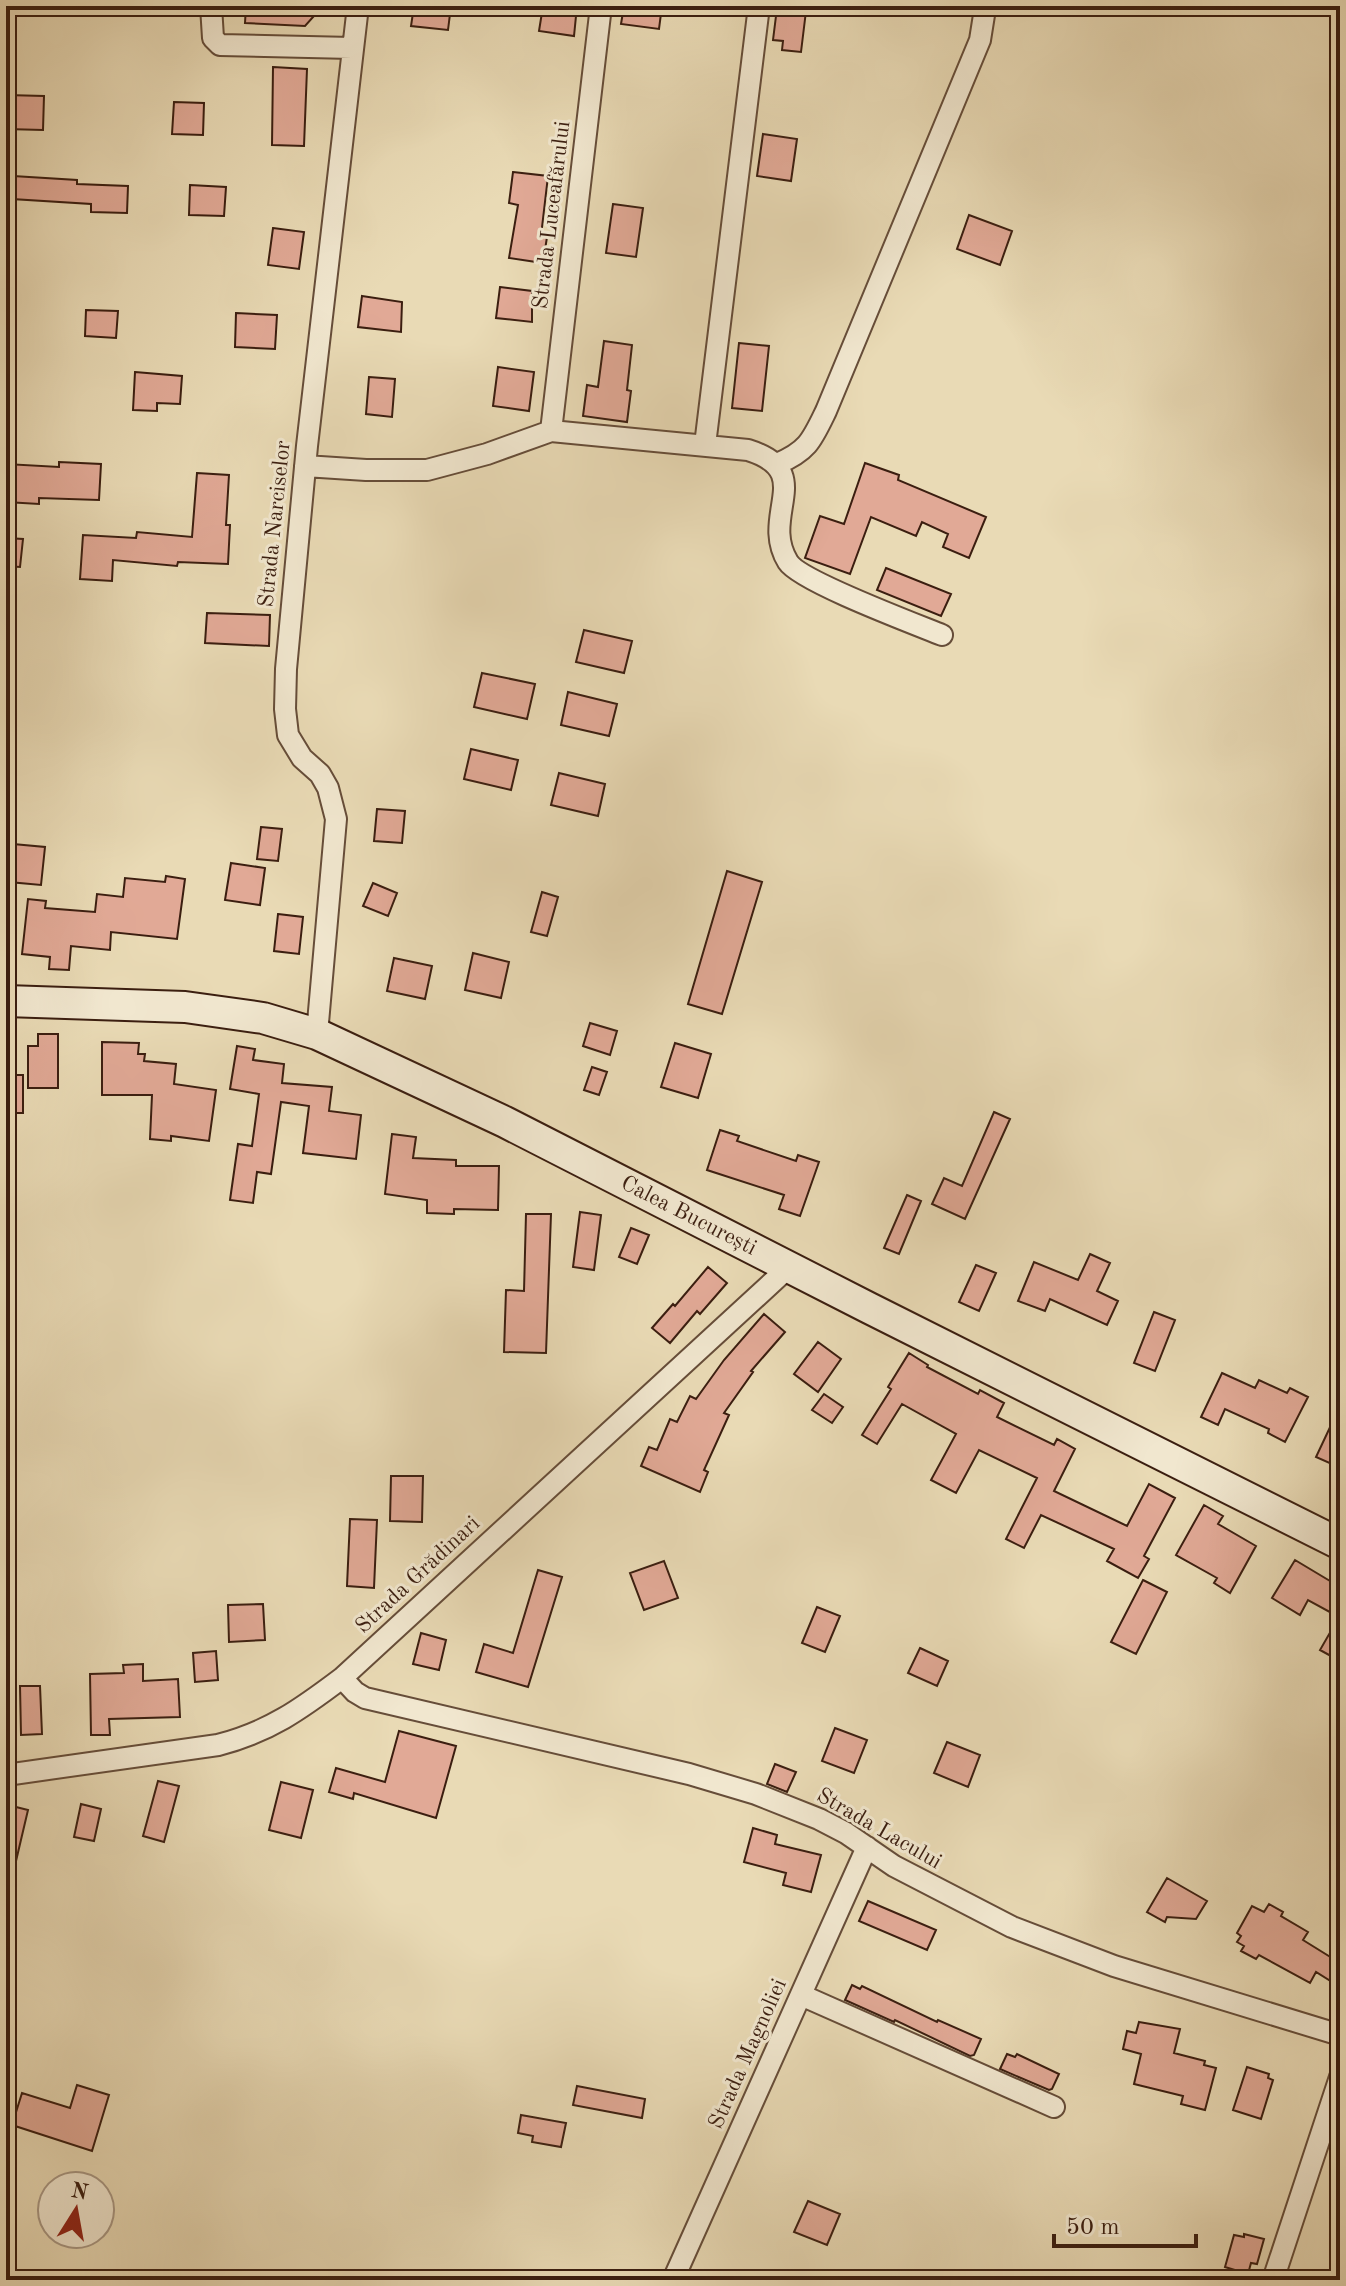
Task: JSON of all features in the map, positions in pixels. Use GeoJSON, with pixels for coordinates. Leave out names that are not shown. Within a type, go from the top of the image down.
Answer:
{"type":"FeatureCollection","features":[{"type":"Feature","properties":{"kind":"main road","name":"Calea București"},"geometry":{"type":"LineString","coordinates":[[6,1001],[185,1007],[263,1018],[317,1034],[505,1122],[1340,1544]]}},
{"type":"Feature","properties":{"kind":"street"},"geometry":{"type":"LineString","coordinates":[[211,6],[213,38],[226,47],[352,48]]}},
{"type":"Feature","properties":{"kind":"street","name":"Strada Narciselor"},"geometry":{"type":"LineString","coordinates":[[317,1034],[336,819],[328,788],[320,774],[302,758],[288,735],[285,709],[289,623],[305,466],[358,6]]}},
{"type":"Feature","properties":{"kind":"street","name":"Strada Luceafărului"},"geometry":{"type":"LineString","coordinates":[[551,431],[601,6]]}},
{"type":"Feature","properties":{"kind":"street"},"geometry":{"type":"LineString","coordinates":[[705,445],[759,6]]}},
{"type":"Feature","properties":{"kind":"street"},"geometry":{"type":"LineString","coordinates":[[777,464],[799,455],[812,441],[826,411],[980,40],[983,6]]}},
{"type":"Feature","properties":{"kind":"street"},"geometry":{"type":"LineString","coordinates":[[305,466],[427,470],[487,454],[551,431],[748,450],[769,456],[781,468],[784,488],[780,544],[789,565],[810,579],[942,635]]}},
{"type":"Feature","properties":{"kind":"street","name":"Strada Grădinari"},"geometry":{"type":"LineString","coordinates":[[6,1775],[218,1745],[247,1737],[298,1710],[342,1678],[789,1267]]}},
{"type":"Feature","properties":{"kind":"street","name":"Strada Lacului"},"geometry":{"type":"LineString","coordinates":[[342,1678],[365,1698],[689,1774],[756,1794],[819,1819],[938,1891],[1012,1927],[1114,1966],[1340,2035]]}},
{"type":"Feature","properties":{"kind":"street","name":"Strada Magnoliei"},"geometry":{"type":"LineString","coordinates":[[673,2280],[867,1847]]}},
{"type":"Feature","properties":{"kind":"street"},"geometry":{"type":"LineString","coordinates":[[801,1995],[1054,2107]]}},
{"type":"Feature","properties":{"kind":"street"},"geometry":{"type":"LineString","coordinates":[[1273,2280],[1340,2077]]}},
{"type":"Feature","properties":{"kind":"building"},"geometry":{"type":"Polygon","coordinates":[[[246,6],[323,6],[305,26],[245,23],[246,6]]]}},
{"type":"Feature","properties":{"kind":"building"},"geometry":{"type":"Polygon","coordinates":[[[414,6],[451,6],[448,30],[411,26],[414,6]]]}},
{"type":"Feature","properties":{"kind":"building"},"geometry":{"type":"Polygon","coordinates":[[[543,6],[577,6],[574,36],[539,31],[543,6]]]}},
{"type":"Feature","properties":{"kind":"building"},"geometry":{"type":"Polygon","coordinates":[[[624,6],[662,6],[659,29],[621,24],[624,6]]]}},
{"type":"Feature","properties":{"kind":"building"},"geometry":{"type":"Polygon","coordinates":[[[777,8],[806,11],[801,52],[782,50],[783,41],[773,40],[777,8]]]}},
{"type":"Feature","properties":{"kind":"building"},"geometry":{"type":"Polygon","coordinates":[[[273,67],[307,69],[304,146],[272,145],[273,67]]]}},
{"type":"Feature","properties":{"kind":"building"},"geometry":{"type":"Polygon","coordinates":[[[6,95],[44,96],[43,130],[6,129],[6,95]]]}},
{"type":"Feature","properties":{"kind":"building"},"geometry":{"type":"Polygon","coordinates":[[[174,102],[204,103],[203,135],[172,134],[174,102]]]}},
{"type":"Feature","properties":{"kind":"building"},"geometry":{"type":"Polygon","coordinates":[[[763,134],[797,139],[791,181],[757,176],[763,134]]]}},
{"type":"Feature","properties":{"kind":"building"},"geometry":{"type":"Polygon","coordinates":[[[513,172],[548,176],[541,236],[547,237],[543,263],[509,258],[518,205],[509,203],[513,172]]]}},
{"type":"Feature","properties":{"kind":"building"},"geometry":{"type":"Polygon","coordinates":[[[13,176],[77,180],[77,184],[128,186],[127,213],[91,212],[91,204],[12,199],[13,176]]]}},
{"type":"Feature","properties":{"kind":"building"},"geometry":{"type":"Polygon","coordinates":[[[190,185],[226,187],[224,216],[189,215],[190,185]]]}},
{"type":"Feature","properties":{"kind":"building"},"geometry":{"type":"Polygon","coordinates":[[[613,204],[643,208],[636,257],[606,253],[613,204]]]}},
{"type":"Feature","properties":{"kind":"building"},"geometry":{"type":"Polygon","coordinates":[[[969,215],[1012,231],[1000,265],[957,249],[969,215]]]}},
{"type":"Feature","properties":{"kind":"building"},"geometry":{"type":"Polygon","coordinates":[[[273,228],[304,232],[299,269],[268,265],[273,228]]]}},
{"type":"Feature","properties":{"kind":"building"},"geometry":{"type":"Polygon","coordinates":[[[500,287],[532,291],[532,322],[496,318],[500,287]]]}},
{"type":"Feature","properties":{"kind":"building"},"geometry":{"type":"Polygon","coordinates":[[[362,296],[402,302],[401,332],[358,327],[362,296]]]}},
{"type":"Feature","properties":{"kind":"building"},"geometry":{"type":"Polygon","coordinates":[[[86,310],[118,311],[116,338],[85,336],[86,310]]]}},
{"type":"Feature","properties":{"kind":"building"},"geometry":{"type":"Polygon","coordinates":[[[236,313],[277,315],[275,349],[235,347],[236,313]]]}},
{"type":"Feature","properties":{"kind":"building"},"geometry":{"type":"Polygon","coordinates":[[[604,341],[632,345],[627,422],[583,416],[587,385],[598,387],[604,341]]]}},
{"type":"Feature","properties":{"kind":"building"},"geometry":{"type":"Polygon","coordinates":[[[739,343],[769,346],[762,411],[732,408],[739,343]]]}},
{"type":"Feature","properties":{"kind":"building"},"geometry":{"type":"Polygon","coordinates":[[[498,367],[534,372],[529,411],[493,406],[498,367]]]}},
{"type":"Feature","properties":{"kind":"building"},"geometry":{"type":"Polygon","coordinates":[[[135,372],[182,376],[180,404],[157,403],[157,411],[133,410],[135,372]]]}},
{"type":"Feature","properties":{"kind":"building"},"geometry":{"type":"Polygon","coordinates":[[[369,377],[395,379],[392,417],[366,414],[369,377]]]}},
{"type":"Feature","properties":{"kind":"building"},"geometry":{"type":"Polygon","coordinates":[[[59,462],[101,464],[99,500],[39,498],[39,504],[6,502],[6,464],[59,467],[59,462]]]}},
{"type":"Feature","properties":{"kind":"building"},"geometry":{"type":"Polygon","coordinates":[[[865,463],[899,475],[898,480],[986,517],[969,558],[943,547],[948,534],[922,522],[916,536],[871,517],[850,574],[805,558],[820,516],[844,524],[865,463]]]}},
{"type":"Feature","properties":{"kind":"building"},"geometry":{"type":"Polygon","coordinates":[[[197,473],[229,475],[226,525],[230,525],[228,564],[178,562],[177,566],[113,560],[112,581],[80,579],[83,535],[136,538],[137,532],[192,537],[197,473]]]}},
{"type":"Feature","properties":{"kind":"building"},"geometry":{"type":"Polygon","coordinates":[[[6,538],[23,539],[20,567],[6,566],[6,538]]]}},
{"type":"Feature","properties":{"kind":"building"},"geometry":{"type":"Polygon","coordinates":[[[886,568],[951,594],[941,616],[877,590],[886,568]]]}},
{"type":"Feature","properties":{"kind":"building"},"geometry":{"type":"Polygon","coordinates":[[[207,613],[270,615],[269,646],[205,643],[207,613]]]}},
{"type":"Feature","properties":{"kind":"building"},"geometry":{"type":"Polygon","coordinates":[[[584,630],[632,641],[624,673],[576,662],[584,630]]]}},
{"type":"Feature","properties":{"kind":"building"},"geometry":{"type":"Polygon","coordinates":[[[482,673],[535,684],[527,719],[474,707],[482,673]]]}},
{"type":"Feature","properties":{"kind":"building"},"geometry":{"type":"Polygon","coordinates":[[[568,692],[617,704],[609,736],[561,725],[568,692]]]}},
{"type":"Feature","properties":{"kind":"building"},"geometry":{"type":"Polygon","coordinates":[[[471,749],[518,760],[511,790],[464,779],[471,749]]]}},
{"type":"Feature","properties":{"kind":"building"},"geometry":{"type":"Polygon","coordinates":[[[559,773],[605,784],[598,816],[551,805],[559,773]]]}},
{"type":"Feature","properties":{"kind":"building"},"geometry":{"type":"Polygon","coordinates":[[[377,809],[405,811],[402,843],[374,841],[377,809]]]}},
{"type":"Feature","properties":{"kind":"building"},"geometry":{"type":"Polygon","coordinates":[[[261,827],[282,829],[278,861],[257,859],[261,827]]]}},
{"type":"Feature","properties":{"kind":"building"},"geometry":{"type":"Polygon","coordinates":[[[13,844],[45,847],[41,885],[9,882],[13,844]]]}},
{"type":"Feature","properties":{"kind":"building"},"geometry":{"type":"Polygon","coordinates":[[[231,863],[265,868],[260,905],[225,900],[231,863]]]}},
{"type":"Feature","properties":{"kind":"building"},"geometry":{"type":"Polygon","coordinates":[[[727,871],[762,882],[722,1014],[688,1004],[727,871]]]}},
{"type":"Feature","properties":{"kind":"building"},"geometry":{"type":"Polygon","coordinates":[[[166,876],[185,879],[177,939],[111,932],[110,950],[71,946],[69,970],[49,969],[50,957],[22,954],[28,899],[46,901],[45,908],[95,912],[97,894],[123,897],[125,878],[165,882],[166,876]]]}},
{"type":"Feature","properties":{"kind":"building"},"geometry":{"type":"Polygon","coordinates":[[[373,883],[397,893],[388,916],[363,906],[373,883]]]}},
{"type":"Feature","properties":{"kind":"building"},"geometry":{"type":"Polygon","coordinates":[[[542,892],[558,897],[547,936],[531,932],[542,892]]]}},
{"type":"Feature","properties":{"kind":"building"},"geometry":{"type":"Polygon","coordinates":[[[278,914],[303,917],[299,954],[274,951],[278,914]]]}},
{"type":"Feature","properties":{"kind":"building"},"geometry":{"type":"Polygon","coordinates":[[[473,953],[509,962],[501,998],[465,990],[473,953]]]}},
{"type":"Feature","properties":{"kind":"building"},"geometry":{"type":"Polygon","coordinates":[[[394,958],[432,966],[425,999],[387,991],[394,958]]]}},
{"type":"Feature","properties":{"kind":"building"},"geometry":{"type":"Polygon","coordinates":[[[590,1023],[617,1031],[610,1055],[583,1046],[590,1023]]]}},
{"type":"Feature","properties":{"kind":"building"},"geometry":{"type":"Polygon","coordinates":[[[38,1034],[58,1034],[58,1088],[28,1088],[28,1046],[38,1046],[38,1034]]]}},
{"type":"Feature","properties":{"kind":"building"},"geometry":{"type":"Polygon","coordinates":[[[102,1042],[139,1043],[138,1054],[145,1054],[144,1061],[176,1064],[174,1084],[216,1090],[209,1141],[171,1136],[171,1141],[150,1139],[152,1095],[102,1095],[102,1042]]]}},
{"type":"Feature","properties":{"kind":"building"},"geometry":{"type":"Polygon","coordinates":[[[675,1043],[711,1054],[698,1098],[661,1087],[675,1043]]]}},
{"type":"Feature","properties":{"kind":"building"},"geometry":{"type":"Polygon","coordinates":[[[237,1046],[255,1049],[253,1060],[284,1064],[282,1083],[332,1087],[329,1111],[361,1115],[356,1159],[303,1153],[309,1106],[281,1102],[271,1174],[257,1172],[253,1203],[230,1200],[238,1144],[252,1146],[259,1094],[230,1089],[237,1046]]]}},
{"type":"Feature","properties":{"kind":"building"},"geometry":{"type":"Polygon","coordinates":[[[592,1067],[607,1072],[599,1095],[584,1090],[592,1067]]]}},
{"type":"Feature","properties":{"kind":"building"},"geometry":{"type":"Polygon","coordinates":[[[6,1075],[23,1075],[23,1113],[6,1113],[6,1075]]]}},
{"type":"Feature","properties":{"kind":"building"},"geometry":{"type":"Polygon","coordinates":[[[994,1112],[1010,1119],[965,1219],[932,1204],[944,1178],[962,1186],[994,1112]]]}},
{"type":"Feature","properties":{"kind":"building"},"geometry":{"type":"Polygon","coordinates":[[[720,1130],[739,1136],[737,1141],[796,1161],[798,1155],[819,1162],[800,1216],[779,1209],[784,1195],[707,1170],[720,1130]]]}},
{"type":"Feature","properties":{"kind":"building"},"geometry":{"type":"Polygon","coordinates":[[[392,1134],[416,1137],[413,1158],[456,1160],[456,1166],[499,1166],[498,1210],[454,1209],[454,1214],[427,1213],[427,1200],[385,1194],[392,1134]]]}},
{"type":"Feature","properties":{"kind":"building"},"geometry":{"type":"Polygon","coordinates":[[[907,1195],[921,1201],[899,1254],[884,1248],[907,1195]]]}},
{"type":"Feature","properties":{"kind":"building"},"geometry":{"type":"Polygon","coordinates":[[[580,1212],[601,1215],[594,1270],[573,1267],[580,1212]]]}},
{"type":"Feature","properties":{"kind":"building"},"geometry":{"type":"Polygon","coordinates":[[[526,1214],[551,1214],[546,1353],[504,1352],[506,1290],[524,1291],[526,1214]]]}},
{"type":"Feature","properties":{"kind":"building"},"geometry":{"type":"Polygon","coordinates":[[[631,1228],[649,1235],[637,1264],[619,1257],[631,1228]]]}},
{"type":"Feature","properties":{"kind":"building"},"geometry":{"type":"Polygon","coordinates":[[[1090,1254],[1110,1263],[1097,1291],[1118,1301],[1107,1325],[1050,1299],[1045,1311],[1018,1301],[1034,1262],[1078,1280],[1090,1254]]]}},
{"type":"Feature","properties":{"kind":"building"},"geometry":{"type":"Polygon","coordinates":[[[976,1265],[996,1273],[979,1311],[959,1302],[976,1265]]]}},
{"type":"Feature","properties":{"kind":"building"},"geometry":{"type":"Polygon","coordinates":[[[708,1267],[727,1283],[700,1314],[697,1311],[670,1343],[652,1328],[708,1267]]]}},
{"type":"Feature","properties":{"kind":"building"},"geometry":{"type":"Polygon","coordinates":[[[1154,1312],[1175,1320],[1155,1371],[1134,1363],[1154,1312]]]}},
{"type":"Feature","properties":{"kind":"building"},"geometry":{"type":"Polygon","coordinates":[[[764,1314],[785,1332],[751,1371],[724,1413],[729,1415],[704,1470],[708,1472],[700,1492],[641,1466],[649,1447],[657,1450],[670,1419],[677,1422],[690,1396],[696,1399],[724,1360],[764,1314]]]}},
{"type":"Feature","properties":{"kind":"building"},"geometry":{"type":"Polygon","coordinates":[[[818,1342],[841,1359],[818,1392],[794,1374],[818,1342]]]}},
{"type":"Feature","properties":{"kind":"building"},"geometry":{"type":"Polygon","coordinates":[[[909,1353],[927,1367],[978,1394],[980,1390],[1004,1403],[997,1417],[1054,1445],[1057,1439],[1075,1449],[1054,1491],[1127,1526],[1149,1484],[1175,1498],[1144,1556],[1149,1559],[1138,1578],[1107,1561],[1114,1549],[1041,1515],[1024,1548],[1006,1539],[1037,1478],[979,1450],[956,1493],[931,1480],[956,1434],[902,1404],[877,1444],[862,1435],[909,1353]]]}},
{"type":"Feature","properties":{"kind":"building"},"geometry":{"type":"Polygon","coordinates":[[[1222,1373],[1255,1388],[1259,1380],[1287,1393],[1290,1388],[1308,1397],[1285,1442],[1268,1433],[1269,1429],[1225,1409],[1218,1425],[1201,1417],[1222,1373]]]}},
{"type":"Feature","properties":{"kind":"building"},"geometry":{"type":"Polygon","coordinates":[[[824,1394],[843,1407],[832,1423],[812,1410],[824,1394]]]}},
{"type":"Feature","properties":{"kind":"building"},"geometry":{"type":"Polygon","coordinates":[[[1340,1406],[1340,1451],[1334,1465],[1316,1457],[1340,1406]]]}},
{"type":"Feature","properties":{"kind":"building"},"geometry":{"type":"Polygon","coordinates":[[[391,1476],[423,1476],[422,1522],[390,1521],[391,1476]]]}},
{"type":"Feature","properties":{"kind":"building"},"geometry":{"type":"Polygon","coordinates":[[[1204,1505],[1223,1516],[1218,1524],[1256,1546],[1230,1593],[1214,1583],[1217,1578],[1176,1555],[1204,1505]]]}},
{"type":"Feature","properties":{"kind":"building"},"geometry":{"type":"Polygon","coordinates":[[[350,1519],[377,1520],[374,1588],[347,1586],[350,1519]]]}},
{"type":"Feature","properties":{"kind":"building"},"geometry":{"type":"Polygon","coordinates":[[[1295,1560],[1340,1587],[1340,1661],[1320,1650],[1339,1617],[1308,1600],[1300,1615],[1272,1598],[1295,1560]]]}},
{"type":"Feature","properties":{"kind":"building"},"geometry":{"type":"Polygon","coordinates":[[[664,1561],[678,1598],[644,1610],[630,1573],[664,1561]]]}},
{"type":"Feature","properties":{"kind":"building"},"geometry":{"type":"Polygon","coordinates":[[[538,1570],[562,1577],[528,1687],[476,1672],[484,1644],[513,1653],[538,1570]]]}},
{"type":"Feature","properties":{"kind":"building"},"geometry":{"type":"Polygon","coordinates":[[[1143,1580],[1167,1592],[1136,1654],[1111,1642],[1143,1580]]]}},
{"type":"Feature","properties":{"kind":"building"},"geometry":{"type":"Polygon","coordinates":[[[263,1604],[265,1640],[229,1642],[228,1605],[263,1604]]]}},
{"type":"Feature","properties":{"kind":"building"},"geometry":{"type":"Polygon","coordinates":[[[817,1607],[840,1616],[825,1652],[802,1643],[817,1607]]]}},
{"type":"Feature","properties":{"kind":"building"},"geometry":{"type":"Polygon","coordinates":[[[421,1633],[446,1640],[439,1670],[413,1664],[421,1633]]]}},
{"type":"Feature","properties":{"kind":"building"},"geometry":{"type":"Polygon","coordinates":[[[920,1648],[948,1661],[937,1686],[908,1673],[920,1648]]]}},
{"type":"Feature","properties":{"kind":"building"},"geometry":{"type":"Polygon","coordinates":[[[216,1651],[218,1680],[195,1682],[193,1653],[216,1651]]]}},
{"type":"Feature","properties":{"kind":"building"},"geometry":{"type":"Polygon","coordinates":[[[143,1664],[143,1681],[178,1679],[180,1717],[109,1719],[110,1735],[91,1735],[90,1674],[124,1673],[123,1665],[143,1664]]]}},
{"type":"Feature","properties":{"kind":"building"},"geometry":{"type":"Polygon","coordinates":[[[20,1686],[40,1686],[42,1734],[21,1735],[20,1686]]]}},
{"type":"Feature","properties":{"kind":"building"},"geometry":{"type":"Polygon","coordinates":[[[835,1728],[867,1740],[854,1773],[822,1761],[835,1728]]]}},
{"type":"Feature","properties":{"kind":"building"},"geometry":{"type":"Polygon","coordinates":[[[399,1731],[456,1746],[436,1818],[354,1793],[353,1799],[329,1792],[336,1768],[385,1782],[399,1731]]]}},
{"type":"Feature","properties":{"kind":"building"},"geometry":{"type":"Polygon","coordinates":[[[947,1742],[980,1755],[968,1787],[934,1773],[947,1742]]]}},
{"type":"Feature","properties":{"kind":"building"},"geometry":{"type":"Polygon","coordinates":[[[775,1764],[796,1772],[787,1792],[767,1784],[775,1764]]]}},
{"type":"Feature","properties":{"kind":"building"},"geometry":{"type":"Polygon","coordinates":[[[158,1781],[179,1786],[164,1842],[143,1836],[158,1781]]]}},
{"type":"Feature","properties":{"kind":"building"},"geometry":{"type":"Polygon","coordinates":[[[281,1782],[313,1790],[301,1838],[269,1830],[281,1782]]]}},
{"type":"Feature","properties":{"kind":"building"},"geometry":{"type":"Polygon","coordinates":[[[81,1804],[101,1809],[94,1841],[74,1837],[81,1804]]]}},
{"type":"Feature","properties":{"kind":"building"},"geometry":{"type":"Polygon","coordinates":[[[12,1806],[28,1810],[12,1878],[6,1877],[6,1832],[12,1806]]]}},
{"type":"Feature","properties":{"kind":"building"},"geometry":{"type":"Polygon","coordinates":[[[753,1828],[777,1835],[775,1844],[821,1855],[811,1892],[783,1885],[786,1873],[744,1862],[753,1828]]]}},
{"type":"Feature","properties":{"kind":"building"},"geometry":{"type":"Polygon","coordinates":[[[1167,1878],[1207,1901],[1196,1919],[1167,1917],[1165,1922],[1147,1912],[1167,1878]]]}},
{"type":"Feature","properties":{"kind":"building"},"geometry":{"type":"Polygon","coordinates":[[[868,1901],[936,1930],[927,1950],[859,1921],[868,1901]]]}},
{"type":"Feature","properties":{"kind":"building"},"geometry":{"type":"Polygon","coordinates":[[[1269,1904],[1283,1912],[1281,1916],[1308,1932],[1303,1940],[1340,1963],[1340,1987],[1316,1972],[1310,1983],[1259,1955],[1256,1959],[1241,1951],[1244,1946],[1237,1942],[1241,1936],[1237,1933],[1252,1906],[1264,1912],[1269,1904]]]}},
{"type":"Feature","properties":{"kind":"building"},"geometry":{"type":"Polygon","coordinates":[[[852,1985],[860,1989],[862,1986],[981,2039],[974,2055],[970,2056],[845,2000],[852,1985]]]}},
{"type":"Feature","properties":{"kind":"building"},"geometry":{"type":"Polygon","coordinates":[[[1139,2022],[1180,2029],[1174,2053],[1205,2061],[1204,2065],[1216,2068],[1205,2110],[1181,2104],[1183,2096],[1134,2084],[1141,2054],[1123,2049],[1127,2031],[1136,2033],[1139,2022]]]}},
{"type":"Feature","properties":{"kind":"building"},"geometry":{"type":"Polygon","coordinates":[[[1007,2054],[1015,2057],[1017,2054],[1059,2074],[1052,2089],[1000,2069],[1007,2054]]]}},
{"type":"Feature","properties":{"kind":"building"},"geometry":{"type":"Polygon","coordinates":[[[1247,2067],[1269,2074],[1268,2078],[1273,2080],[1261,2119],[1233,2110],[1247,2067]]]}},
{"type":"Feature","properties":{"kind":"building"},"geometry":{"type":"Polygon","coordinates":[[[77,2085],[109,2095],[92,2151],[12,2125],[22,2093],[70,2108],[77,2085]]]}},
{"type":"Feature","properties":{"kind":"building"},"geometry":{"type":"Polygon","coordinates":[[[577,2086],[645,2099],[642,2118],[573,2105],[577,2086]]]}},
{"type":"Feature","properties":{"kind":"building"},"geometry":{"type":"Polygon","coordinates":[[[521,2115],[566,2123],[561,2147],[532,2142],[533,2136],[518,2133],[521,2115]]]}},
{"type":"Feature","properties":{"kind":"building"},"geometry":{"type":"Polygon","coordinates":[[[808,2201],[840,2214],[827,2245],[794,2232],[808,2201]]]}},
{"type":"Feature","properties":{"kind":"building"},"geometry":{"type":"Polygon","coordinates":[[[1244,2234],[1264,2239],[1257,2264],[1251,2263],[1248,2274],[1225,2267],[1234,2235],[1244,2237],[1244,2234]]]}}]}
